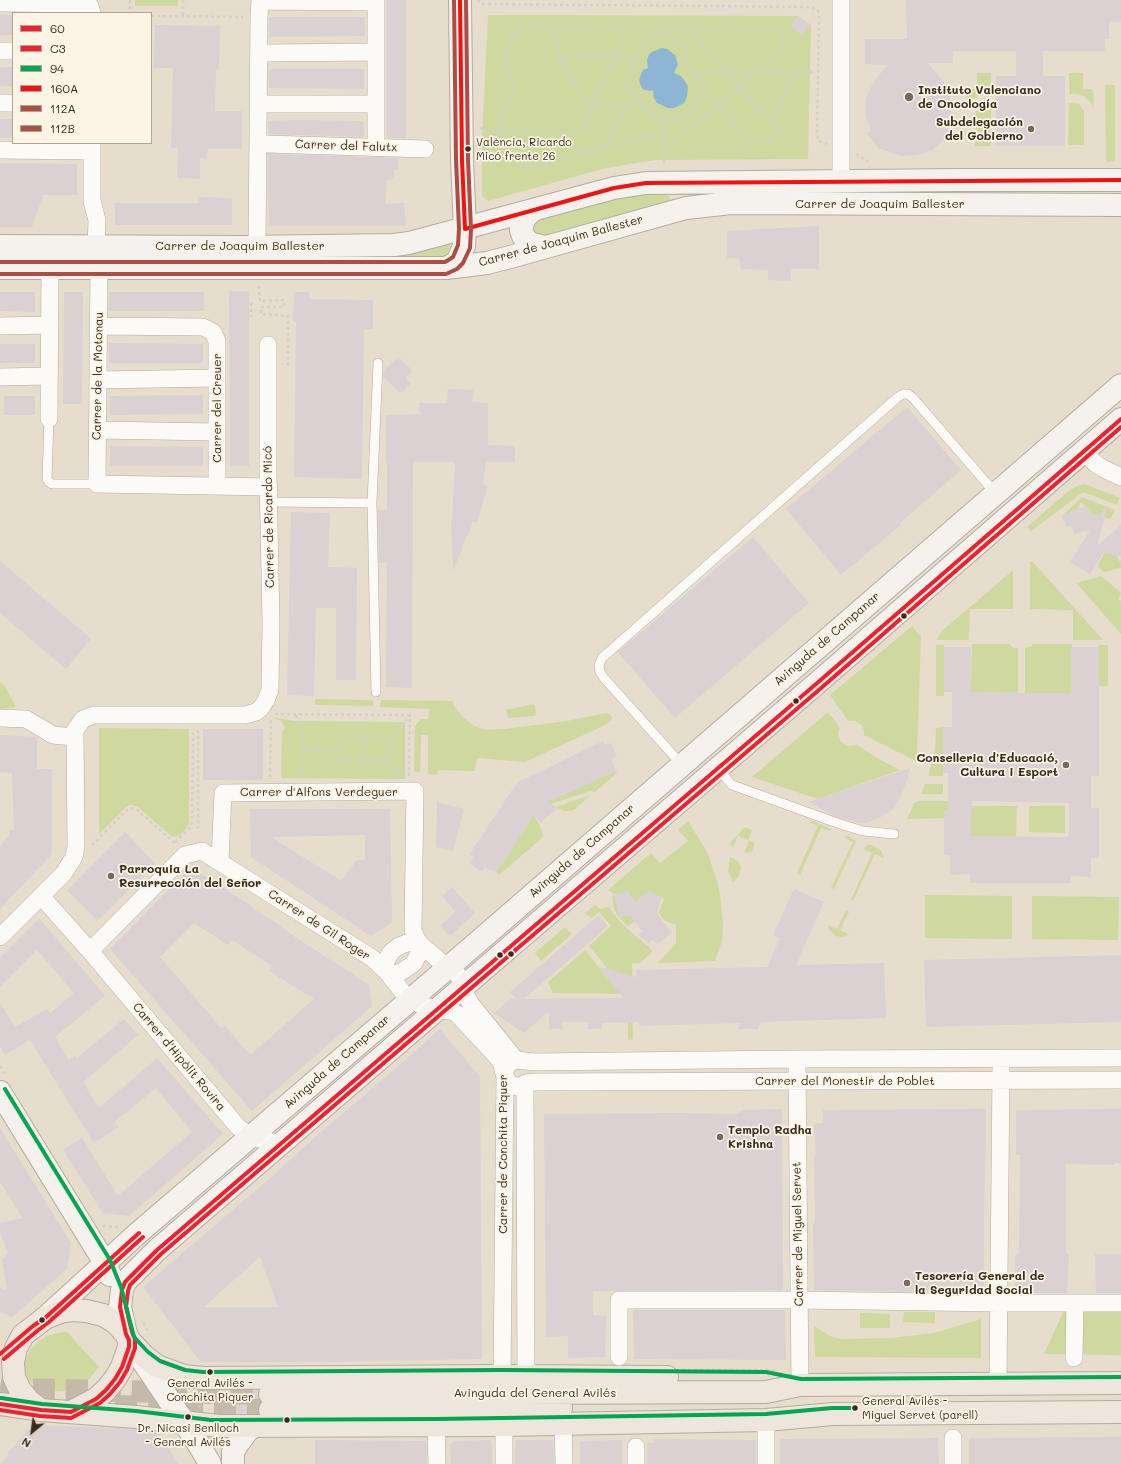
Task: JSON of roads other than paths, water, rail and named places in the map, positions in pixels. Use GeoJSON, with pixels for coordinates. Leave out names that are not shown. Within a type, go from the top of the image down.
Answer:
{"type":"FeatureCollection","features":[{"type":"Feature","properties":{"kind":"main road"},"geometry":{"type":"LineString","coordinates":[[446,268],[458,260],[464,246],[465,228],[462,160],[460,0]]}},
{"type":"Feature","properties":{"kind":"main road","name":"Carrer de Joaquim Ballester"},"geometry":{"type":"LineString","coordinates":[[0,246],[96,247],[409,244],[614,188],[646,183],[1121,180]]}},
{"type":"Feature","properties":{"kind":"main road"},"geometry":{"type":"LineString","coordinates":[[840,204],[841,182]]}},
{"type":"Feature","properties":{"kind":"main road","name":"Carrer de Joaquim Ballester"},"geometry":{"type":"LineString","coordinates":[[0,268],[446,268],[487,262],[686,208],[731,203],[1121,205]]}},
{"type":"Feature","properties":{"kind":"main road"},"geometry":{"type":"LineString","coordinates":[[534,210],[526,216],[522,223],[521,230],[523,236],[529,243],[545,247]]}},
{"type":"Feature","properties":{"kind":"main road","name":"Avinguda de Campanar"},"geometry":{"type":"LineString","coordinates":[[41,1410],[29,1401],[20,1390],[14,1377],[13,1362],[16,1348],[23,1335],[45,1318],[251,1137],[907,570],[988,501],[1116,397]]}},
{"type":"Feature","properties":{"kind":"main road","name":"Avinguda de Campanar"},"geometry":{"type":"LineString","coordinates":[[71,1412],[96,1399],[115,1379],[127,1354],[128,1337],[120,1307],[122,1290],[125,1282],[157,1250],[1121,419]]}},
{"type":"Feature","properties":{"kind":"main road"},"geometry":{"type":"LineString","coordinates":[[988,501],[1013,512]]}},
{"type":"Feature","properties":{"kind":"main road"},"geometry":{"type":"LineString","coordinates":[[988,501],[996,526]]}},
{"type":"Feature","properties":{"kind":"main road"},"geometry":{"type":"LineString","coordinates":[[907,570],[936,579],[934,548]]}},
{"type":"Feature","properties":{"kind":"main road"},"geometry":{"type":"LineString","coordinates":[[743,713],[756,722],[768,724],[770,713],[763,695]]}},
{"type":"Feature","properties":{"kind":"main road"},"geometry":{"type":"LineString","coordinates":[[701,749],[697,756],[698,764],[704,770],[713,770],[717,768]]}},
{"type":"Feature","properties":{"kind":"main road"},"geometry":{"type":"LineString","coordinates":[[0,1092],[105,1264],[120,1307]]}},
{"type":"Feature","properties":{"kind":"main road","name":"Avinguda de Campanar"},"geometry":{"type":"LineString","coordinates":[[45,1318],[60,1312],[73,1310],[86,1311],[102,1316],[116,1323],[128,1337]]}},
{"type":"Feature","properties":{"kind":"main road"},"geometry":{"type":"LineString","coordinates":[[0,1354],[23,1335]]}},
{"type":"Feature","properties":{"kind":"main road"},"geometry":{"type":"LineString","coordinates":[[128,1337],[210,1464]]}},
{"type":"Feature","properties":{"kind":"main road","name":"Avinguda del General Avilés"},"geometry":{"type":"LineString","coordinates":[[128,1337],[144,1356],[157,1366],[184,1376],[203,1378],[526,1376],[766,1378],[800,1385]]}},
{"type":"Feature","properties":{"kind":"main road","name":"Avinguda del General Avilés"},"geometry":{"type":"LineString","coordinates":[[833,1414],[765,1407],[270,1402],[766,1392],[800,1385],[1121,1383]]}},
{"type":"Feature","properties":{"kind":"main road","name":"Avinguda del General Avilés"},"geometry":{"type":"LineString","coordinates":[[0,1404],[41,1410],[136,1417],[211,1426],[436,1425],[766,1420],[833,1414],[1121,1412]]}},
{"type":"Feature","properties":{"kind":"main road"},"geometry":{"type":"LineString","coordinates":[[233,1464],[233,1452],[237,1445],[248,1430],[255,1426]]}},
{"type":"Feature","properties":{"kind":"street"},"geometry":{"type":"LineString","coordinates":[[257,246],[259,17],[264,0],[376,1],[376,147]]}},
{"type":"Feature","properties":{"kind":"street"},"geometry":{"type":"LineString","coordinates":[[841,0],[841,182]]}},
{"type":"Feature","properties":{"kind":"street"},"geometry":{"type":"LineString","coordinates":[[0,3],[51,8],[87,4],[91,9]]}},
{"type":"Feature","properties":{"kind":"street"},"geometry":{"type":"LineString","coordinates":[[0,51],[12,51]]}},
{"type":"Feature","properties":{"kind":"street"},"geometry":{"type":"LineString","coordinates":[[267,53],[376,52]]}},
{"type":"Feature","properties":{"kind":"street"},"geometry":{"type":"LineString","coordinates":[[0,103],[12,103]]}},
{"type":"Feature","properties":{"kind":"street"},"geometry":{"type":"LineString","coordinates":[[267,104],[376,104]]}},
{"type":"Feature","properties":{"kind":"street","name":"Carrer del Falutx"},"geometry":{"type":"LineString","coordinates":[[267,144],[425,149]]}},
{"type":"Feature","properties":{"kind":"street"},"geometry":{"type":"LineString","coordinates":[[0,150],[50,147],[92,147],[92,201],[96,220],[96,247]]}},
{"type":"Feature","properties":{"kind":"street"},"geometry":{"type":"LineString","coordinates":[[49,419],[50,268]]}},
{"type":"Feature","properties":{"kind":"street","name":"Carrer de la Motonau"},"geometry":{"type":"LineString","coordinates":[[98,484],[99,268]]}},
{"type":"Feature","properties":{"kind":"street"},"geometry":{"type":"LineString","coordinates":[[0,326],[50,325]]}},
{"type":"Feature","properties":{"kind":"street","name":"Carrer del Creuer"},"geometry":{"type":"LineString","coordinates":[[99,326],[203,327],[213,332],[217,342],[217,486]]}},
{"type":"Feature","properties":{"kind":"street","name":"Carrer de Ricardo Micó"},"geometry":{"type":"LineString","coordinates":[[74,737],[78,724],[83,719],[94,716],[198,721],[251,714],[261,708],[270,690],[271,623],[268,473],[268,345]]}},
{"type":"Feature","properties":{"kind":"street"},"geometry":{"type":"LineString","coordinates":[[0,377],[49,376]]}},
{"type":"Feature","properties":{"kind":"street"},"geometry":{"type":"LineString","coordinates":[[98,380],[217,378]]}},
{"type":"Feature","properties":{"kind":"street"},"geometry":{"type":"LineString","coordinates":[[98,430],[216,432]]}},
{"type":"Feature","properties":{"kind":"street"},"geometry":{"type":"LineString","coordinates":[[1084,451],[1099,466],[1121,477]]}},
{"type":"Feature","properties":{"kind":"street"},"geometry":{"type":"LineString","coordinates":[[98,484],[217,486],[269,494]]}},
{"type":"Feature","properties":{"kind":"street"},"geometry":{"type":"LineString","coordinates":[[0,718],[26,719],[53,735],[74,737],[76,846],[74,857],[64,873],[0,937]]}},
{"type":"Feature","properties":{"kind":"street","name":"Carrer d'Alfons Verdeguer"},"geometry":{"type":"LineString","coordinates":[[220,861],[223,793],[412,787],[413,930],[421,945]]}},
{"type":"Feature","properties":{"kind":"street","name":"Carrer de Gil Roger"},"geometry":{"type":"LineString","coordinates":[[90,951],[186,855],[202,851],[359,950],[386,971],[409,1000]]}},
{"type":"Feature","properties":{"kind":"street","name":"Carrer d'Hipòlit Rovira"},"geometry":{"type":"LineString","coordinates":[[41,896],[90,951],[238,1127],[251,1137],[281,1144]]}},
{"type":"Feature","properties":{"kind":"street"},"geometry":{"type":"LineString","coordinates":[[421,945],[417,958],[407,968],[396,974],[391,974],[386,971],[385,966],[391,952],[399,946],[414,942],[421,945],[448,968]]}},
{"type":"Feature","properties":{"kind":"street","name":"Carrer de Conchita Piquer"},"geometry":{"type":"LineString","coordinates":[[448,968],[456,973],[461,979],[462,987],[470,1003],[519,1061],[526,1064],[530,1070],[530,1077],[526,1084],[526,1376]]}},
{"type":"Feature","properties":{"kind":"street","name":"Carrer de Conchita Piquer"},"geometry":{"type":"LineString","coordinates":[[409,1000],[436,1010],[451,1011],[457,1014],[501,1062],[504,1075],[501,1338],[502,1376]]}},
{"type":"Feature","properties":{"kind":"street"},"geometry":{"type":"LineString","coordinates":[[998,1383],[1001,1058]]}},
{"type":"Feature","properties":{"kind":"street","name":"Carrer del Monestir de Poblet"},"geometry":{"type":"LineString","coordinates":[[519,1061],[569,1062],[796,1059],[1121,1058]]}},
{"type":"Feature","properties":{"kind":"street","name":"Carrer de Miguel Servet"},"geometry":{"type":"LineString","coordinates":[[796,1059],[800,1385]]}},
{"type":"Feature","properties":{"kind":"street"},"geometry":{"type":"LineString","coordinates":[[504,1075],[508,1064],[519,1061]]}},
{"type":"Feature","properties":{"kind":"street"},"geometry":{"type":"LineString","coordinates":[[569,1062],[569,1082]]}},
{"type":"Feature","properties":{"kind":"street","name":"Carrer del Monestir de Poblet"},"geometry":{"type":"LineString","coordinates":[[504,1075],[507,1082],[514,1086],[569,1082],[1121,1080]]}},
{"type":"Feature","properties":{"kind":"street"},"geometry":{"type":"LineString","coordinates":[[619,1357],[619,1300],[1121,1303]]}},
{"type":"Feature","properties":{"kind":"street"},"geometry":{"type":"LineString","coordinates":[[1074,1358],[1075,1303]]}},
{"type":"Feature","properties":{"kind":"street"},"geometry":{"type":"LineString","coordinates":[[501,1338],[525,1338]]}},
{"type":"Feature","properties":{"kind":"street"},"geometry":{"type":"LineString","coordinates":[[766,1420],[766,1464]]}},
{"type":"Feature","properties":{"kind":"street"},"geometry":{"type":"LineString","coordinates":[[563,1423],[564,1464]]}},
{"type":"Feature","properties":{"kind":"street"},"geometry":{"type":"LineString","coordinates":[[504,1424],[504,1464]]}},
{"type":"Feature","properties":{"kind":"street"},"geometry":{"type":"LineString","coordinates":[[436,1425],[437,1464]]}},
{"type":"Feature","properties":{"kind":"street"},"geometry":{"type":"LineString","coordinates":[[953,1438],[953,1464]]}},
{"type":"Feature","properties":{"kind":"lane"},"geometry":{"type":"LineString","coordinates":[[376,692],[372,503],[378,363]]}},
{"type":"Feature","properties":{"kind":"lane"},"geometry":{"type":"LineString","coordinates":[[682,765],[604,678],[600,672],[599,665],[602,658],[898,397],[903,394],[908,394],[913,398],[988,501]]}},
{"type":"Feature","properties":{"kind":"lane"},"geometry":{"type":"LineString","coordinates":[[49,419],[47,479],[49,482],[52,484],[98,484]]}},
{"type":"Feature","properties":{"kind":"lane"},"geometry":{"type":"LineString","coordinates":[[269,494],[372,503]]}},
{"type":"Feature","properties":{"kind":"lane"},"geometry":{"type":"LineString","coordinates":[[717,768],[732,786],[863,831],[894,834]]}},
{"type":"Feature","properties":{"kind":"water"},"geometry":{"type":"Polygon","coordinates":[[[662,48],[667,49],[675,55],[678,64],[674,73],[681,76],[688,86],[687,97],[684,103],[674,108],[668,108],[657,103],[654,98],[653,91],[642,88],[639,81],[643,70],[648,68],[647,60],[649,55],[652,52],[662,48]]]}},
{"type":"Feature","properties":{"kind":"tunnel"},"geometry":{"type":"LineString","coordinates":[[0,1387],[11,1389],[270,1394]]}},
{"type":"Feature","properties":{"kind":"tunnel"},"geometry":{"type":"LineString","coordinates":[[115,1406],[270,1410]]}},
{"type":"Feature","properties":{"kind":"place","name":"Instituto Valenciano de Oncología"},"geometry":{"type":"Point","coordinates":[909,97]}},
{"type":"Feature","properties":{"kind":"place","name":"Subdelegación del Gobierno"},"geometry":{"type":"Point","coordinates":[1031,129]}},
{"type":"Feature","properties":{"kind":"place","name":"València, Ricardo Micó frente 26"},"geometry":{"type":"Point","coordinates":[468,149]}},
{"type":"Feature","properties":{"kind":"place","name":"Conselleria d'Educació, Cultura i Esport"},"geometry":{"type":"Point","coordinates":[1066,765]}},
{"type":"Feature","properties":{"kind":"place","name":"Parroquia La Resurrección del Señor"},"geometry":{"type":"Point","coordinates":[111,876]}},
{"type":"Feature","properties":{"kind":"place","name":"Templo Radha Krishna"},"geometry":{"type":"Point","coordinates":[720,1137]}},
{"type":"Feature","properties":{"kind":"place","name":"Tesorería General de la Seguridad Social"},"geometry":{"type":"Point","coordinates":[907,1283]}},
{"type":"Feature","properties":{"kind":"place","name":"General Avilés - Conchita Piquer"},"geometry":{"type":"Point","coordinates":[210,1372]}},
{"type":"Feature","properties":{"kind":"place","name":"General Avilés - Miguel Servet (parell)"},"geometry":{"type":"Point","coordinates":[855,1408]}},
{"type":"Feature","properties":{"kind":"place","name":"Dr. Nicasi Benlloch - General Avilés"},"geometry":{"type":"Point","coordinates":[188,1417]}}]}
